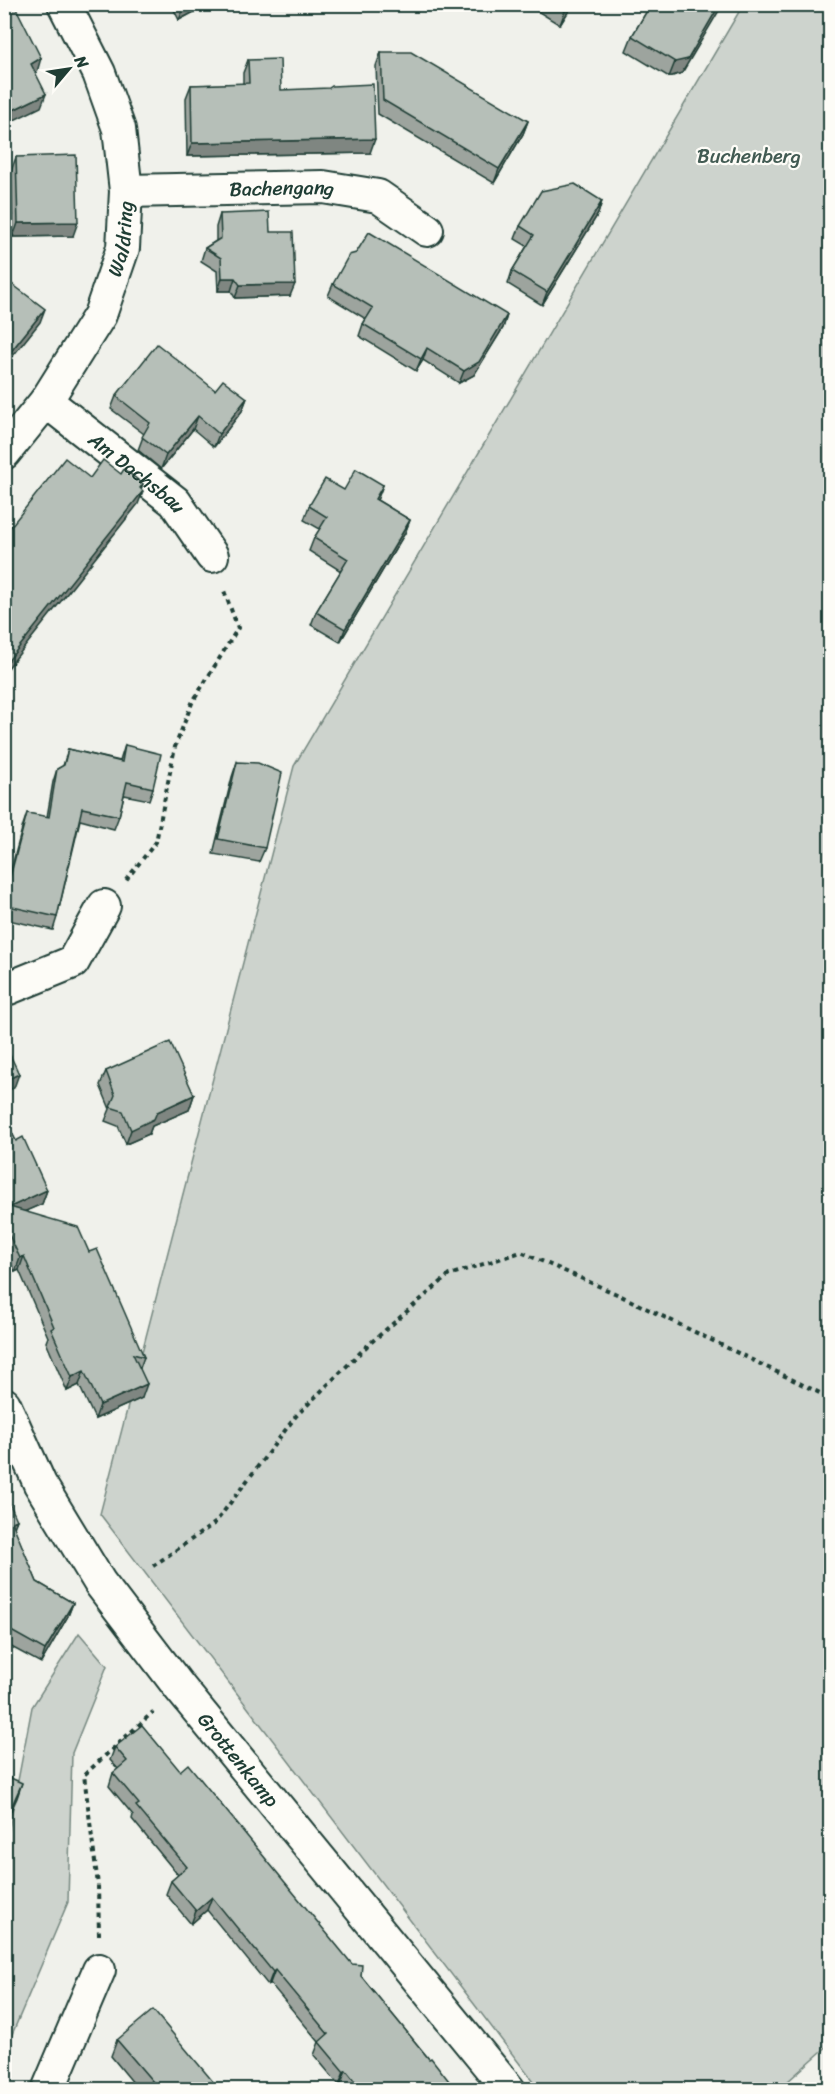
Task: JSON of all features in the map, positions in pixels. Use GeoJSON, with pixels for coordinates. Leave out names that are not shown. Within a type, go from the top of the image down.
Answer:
{"type":"FeatureCollection","features":[{"type":"Feature","properties":{"kind":"street","name":"Waldring"},"geometry":{"type":"LineString","coordinates":[[4,453],[46,401],[100,315],[123,248],[126,191],[119,129],[99,73],[64,4]]}},
{"type":"Feature","properties":{"kind":"street","name":"Bachengang"},"geometry":{"type":"LineString","coordinates":[[126,191],[323,187],[378,196],[427,230]]}},
{"type":"Feature","properties":{"kind":"street","name":"Am Dachsbau"},"geometry":{"type":"LineString","coordinates":[[46,401],[175,502],[212,556]]}},
{"type":"Feature","properties":{"kind":"street"},"geometry":{"type":"LineString","coordinates":[[4,990],[73,962],[104,906]]}},
{"type":"Feature","properties":{"kind":"street","name":"Grottenkamp"},"geometry":{"type":"LineString","coordinates":[[4,1404],[40,1484],[100,1583],[180,1688],[509,2090]]}},
{"type":"Feature","properties":{"kind":"street"},"geometry":{"type":"LineString","coordinates":[[48,2090],[99,1970]]}},
{"type":"Feature","properties":{"kind":"path"},"geometry":{"type":"LineString","coordinates":[[104,906],[156,842],[175,747],[192,703],[238,628],[212,556]]}},
{"type":"Feature","properties":{"kind":"path"},"geometry":{"type":"LineString","coordinates":[[153,1566],[215,1524],[296,1416],[367,1346],[449,1275],[521,1252],[619,1295],[831,1398]]}},
{"type":"Feature","properties":{"kind":"path"},"geometry":{"type":"LineString","coordinates":[[99,1970],[98,1885],[84,1775],[180,1688]]}},
{"type":"Feature","properties":{"kind":"green space","name":"Buchenberg"},"geometry":{"type":"Polygon","coordinates":[[[743,5],[830,5],[830,2044],[779,2089],[539,2089],[100,1514],[294,766],[743,5]]]}},
{"type":"Feature","properties":{"kind":"green space"},"geometry":{"type":"Polygon","coordinates":[[[79,1633],[107,1666],[72,1753],[68,1902],[5,2051],[5,1849],[32,1707],[79,1633]]]}},
{"type":"Feature","properties":{"kind":"building"},"geometry":{"type":"Polygon","coordinates":[[[4,4],[14,4],[41,58],[31,64],[46,94],[5,114],[4,4]]]}},
{"type":"Feature","properties":{"kind":"building"},"geometry":{"type":"Polygon","coordinates":[[[554,4],[569,4],[565,11],[554,4]]]}},
{"type":"Feature","properties":{"kind":"building"},"geometry":{"type":"Polygon","coordinates":[[[651,4],[720,4],[688,59],[675,62],[632,36],[651,4]]]}},
{"type":"Feature","properties":{"kind":"building"},"geometry":{"type":"Polygon","coordinates":[[[381,52],[411,52],[528,121],[499,169],[383,100],[381,52]]]}},
{"type":"Feature","properties":{"kind":"building"},"geometry":{"type":"Polygon","coordinates":[[[280,59],[281,90],[373,84],[375,139],[192,143],[191,85],[249,83],[248,60],[280,59]]]}},
{"type":"Feature","properties":{"kind":"building"},"geometry":{"type":"Polygon","coordinates":[[[76,155],[78,222],[18,223],[16,157],[76,155]]]}},
{"type":"Feature","properties":{"kind":"building"},"geometry":{"type":"Polygon","coordinates":[[[575,184],[602,201],[547,292],[512,271],[534,235],[520,226],[541,191],[575,184]]]}},
{"type":"Feature","properties":{"kind":"building"},"geometry":{"type":"Polygon","coordinates":[[[269,212],[270,232],[293,232],[295,284],[240,285],[235,278],[222,278],[221,258],[205,248],[221,238],[220,214],[269,212]]]}},
{"type":"Feature","properties":{"kind":"building"},"geometry":{"type":"Polygon","coordinates":[[[369,232],[507,315],[479,362],[464,371],[427,348],[421,359],[363,324],[373,308],[333,284],[349,255],[356,253],[369,232]]]}},
{"type":"Feature","properties":{"kind":"building"},"geometry":{"type":"Polygon","coordinates":[[[8,281],[45,309],[4,360],[4,285],[8,281]]]}},
{"type":"Feature","properties":{"kind":"building"},"geometry":{"type":"Polygon","coordinates":[[[157,344],[215,390],[223,380],[247,398],[219,434],[198,416],[166,455],[142,437],[150,423],[116,396],[157,344]]]}},
{"type":"Feature","properties":{"kind":"building"},"geometry":{"type":"Polygon","coordinates":[[[65,458],[90,478],[103,460],[121,474],[124,469],[143,484],[140,488],[143,491],[4,666],[4,535],[65,458]]]}},
{"type":"Feature","properties":{"kind":"building"},"geometry":{"type":"Polygon","coordinates":[[[356,469],[383,485],[375,499],[410,520],[345,629],[316,612],[348,559],[314,538],[327,517],[309,506],[325,479],[344,490],[356,469]]]}},
{"type":"Feature","properties":{"kind":"building"},"geometry":{"type":"Polygon","coordinates":[[[125,745],[161,754],[153,788],[127,782],[119,816],[82,808],[57,917],[4,905],[27,813],[49,817],[57,769],[64,765],[68,749],[122,762],[125,745]]]}},
{"type":"Feature","properties":{"kind":"building"},"geometry":{"type":"Polygon","coordinates":[[[237,762],[258,763],[282,773],[265,848],[218,839],[237,762]]]}},
{"type":"Feature","properties":{"kind":"building"},"geometry":{"type":"Polygon","coordinates":[[[4,1042],[19,1074],[4,1081],[4,1042]]]}},
{"type":"Feature","properties":{"kind":"building"},"geometry":{"type":"Polygon","coordinates":[[[170,1042],[194,1095],[157,1112],[154,1119],[131,1130],[123,1111],[110,1107],[115,1095],[106,1071],[170,1042]]]}},
{"type":"Feature","properties":{"kind":"building"},"geometry":{"type":"Polygon","coordinates":[[[4,1116],[16,1141],[23,1137],[47,1190],[10,1207],[78,1227],[89,1252],[97,1249],[144,1357],[133,1354],[147,1384],[100,1405],[84,1371],[72,1377],[51,1329],[54,1327],[24,1256],[20,1258],[4,1224],[4,1116]]]}},
{"type":"Feature","properties":{"kind":"building"},"geometry":{"type":"Polygon","coordinates":[[[4,1491],[17,1520],[12,1522],[37,1582],[73,1603],[45,1650],[4,1627],[4,1491]]]}},
{"type":"Feature","properties":{"kind":"building"},"geometry":{"type":"Polygon","coordinates":[[[142,1725],[180,1771],[188,1764],[352,1964],[362,1965],[361,1976],[456,2090],[362,2090],[319,2042],[328,2034],[275,1970],[273,1972],[212,1897],[196,1911],[171,1881],[187,1867],[136,1806],[139,1804],[113,1773],[127,1761],[115,1747],[142,1725]]]}},
{"type":"Feature","properties":{"kind":"building"},"geometry":{"type":"Polygon","coordinates":[[[4,1775],[22,1783],[4,1823],[4,1775]]]}},
{"type":"Feature","properties":{"kind":"building"},"geometry":{"type":"Polygon","coordinates":[[[153,2010],[220,2090],[144,2090],[153,2082],[117,2040],[153,2010]]]}}]}
